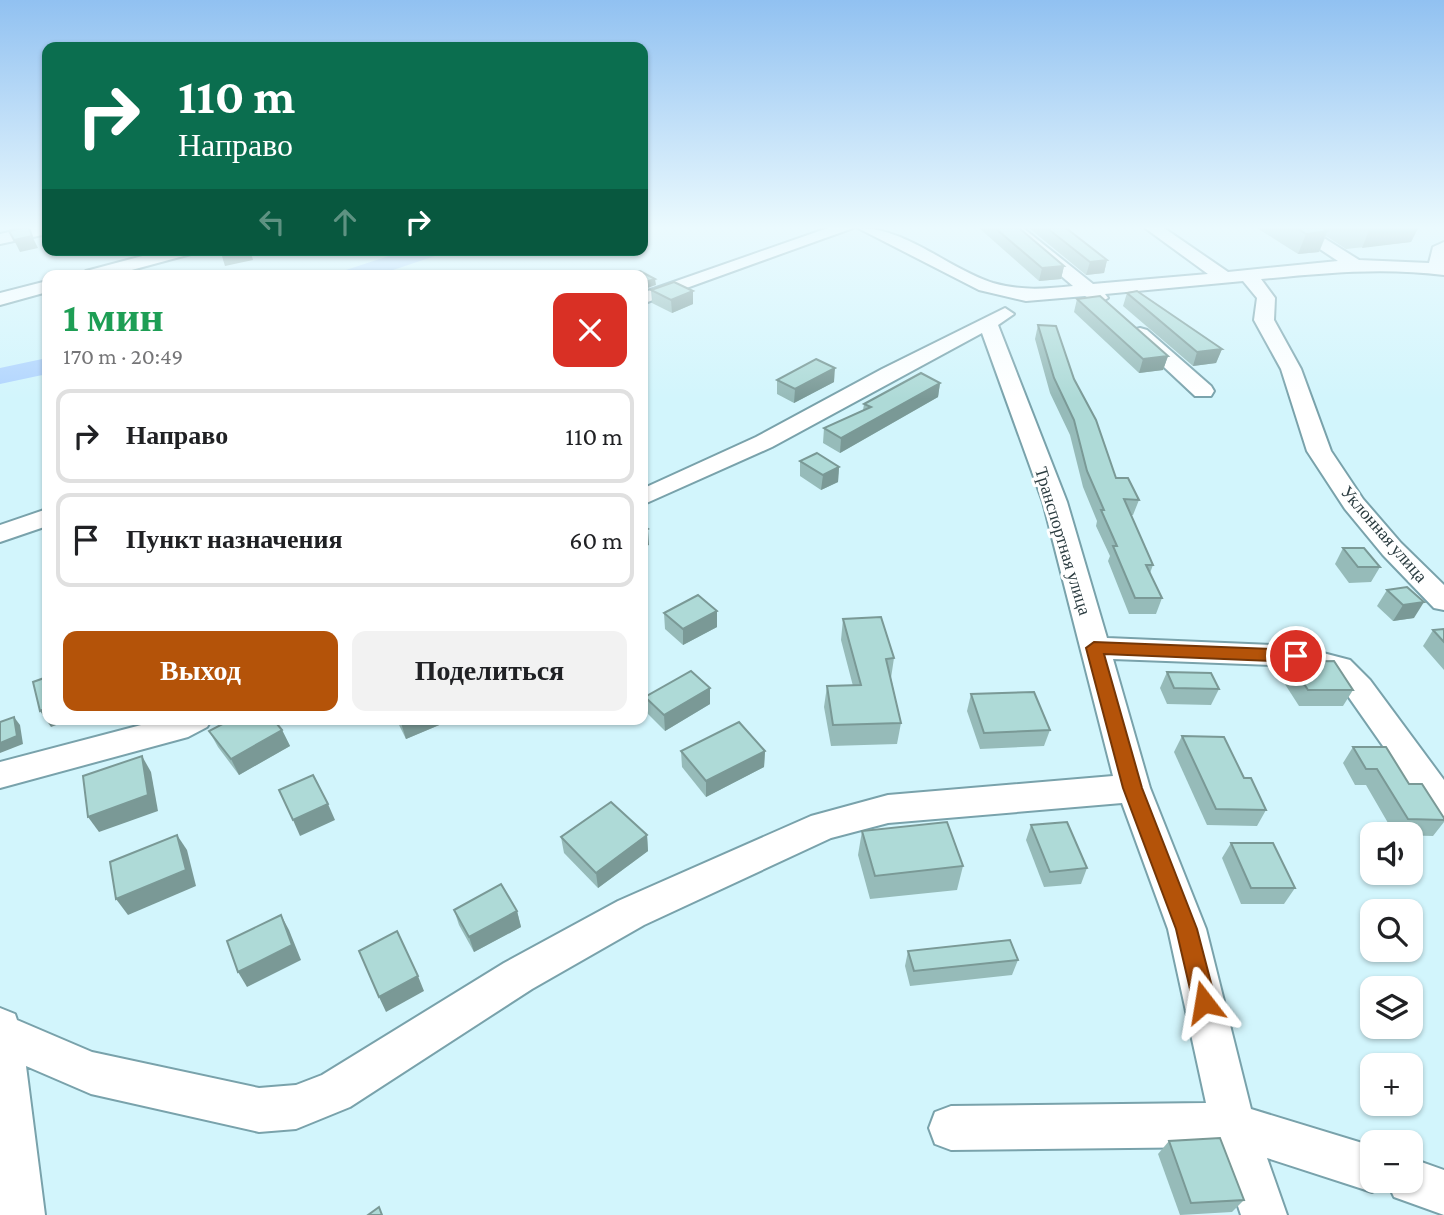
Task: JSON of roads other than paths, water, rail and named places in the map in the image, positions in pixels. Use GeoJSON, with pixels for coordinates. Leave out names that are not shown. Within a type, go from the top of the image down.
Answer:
{"type":"FeatureCollection","features":[{"type":"Feature","properties":{"kind":"street"},"geometry":{"type":"LineString","coordinates":[[648,297],[683,285]]}},
{"type":"Feature","properties":{"kind":"street"},"geometry":{"type":"LineString","coordinates":[[982,285],[1011,294],[1040,297],[1156,285]]}},
{"type":"Feature","properties":{"kind":"street"},"geometry":{"type":"LineString","coordinates":[[1083,285],[1203,390]]}},
{"type":"Feature","properties":{"kind":"street","name":"Уклонная улица"},"geometry":{"type":"LineString","coordinates":[[1256,285],[1266,298],[1264,320],[1291,369],[1319,452],[1362,513],[1444,601]]}},
{"type":"Feature","properties":{"kind":"street"},"geometry":{"type":"LineString","coordinates":[[0,299],[42,287]]}},
{"type":"Feature","properties":{"kind":"street"},"geometry":{"type":"LineString","coordinates":[[648,495],[764,442],[1040,297]]}},
{"type":"Feature","properties":{"kind":"street","name":"Транспортная улица"},"geometry":{"type":"LineString","coordinates":[[988,323],[1006,378],[1055,502],[1133,788],[1187,929],[1233,1125],[1264,1215]]}},
{"type":"Feature","properties":{"kind":"street"},"geometry":{"type":"LineString","coordinates":[[0,534],[42,519]]}},
{"type":"Feature","properties":{"kind":"street"},"geometry":{"type":"LineString","coordinates":[[1094,648],[1296,656],[1339,668],[1359,688],[1444,806]]}},
{"type":"Feature","properties":{"kind":"street"},"geometry":{"type":"LineString","coordinates":[[0,775],[183,725]]}},
{"type":"Feature","properties":{"kind":"street"},"geometry":{"type":"LineString","coordinates":[[1,1034],[91,1073],[259,1110],[296,1107],[335,1092],[518,976],[631,913],[823,825],[888,810],[1133,788]]}},
{"type":"Feature","properties":{"kind":"street"},"geometry":{"type":"LineString","coordinates":[[0,1028],[22,1215]]}},
{"type":"Feature","properties":{"kind":"street"},"geometry":{"type":"LineString","coordinates":[[951,1128],[1233,1125],[1360,1165]]}},
{"type":"Feature","properties":{"kind":"street"},"geometry":{"type":"LineString","coordinates":[[1423,1186],[1444,1193]]}},
{"type":"Feature","properties":{"kind":"waterway"},"geometry":{"type":"LineString","coordinates":[[0,376],[42,367]]}}]}
